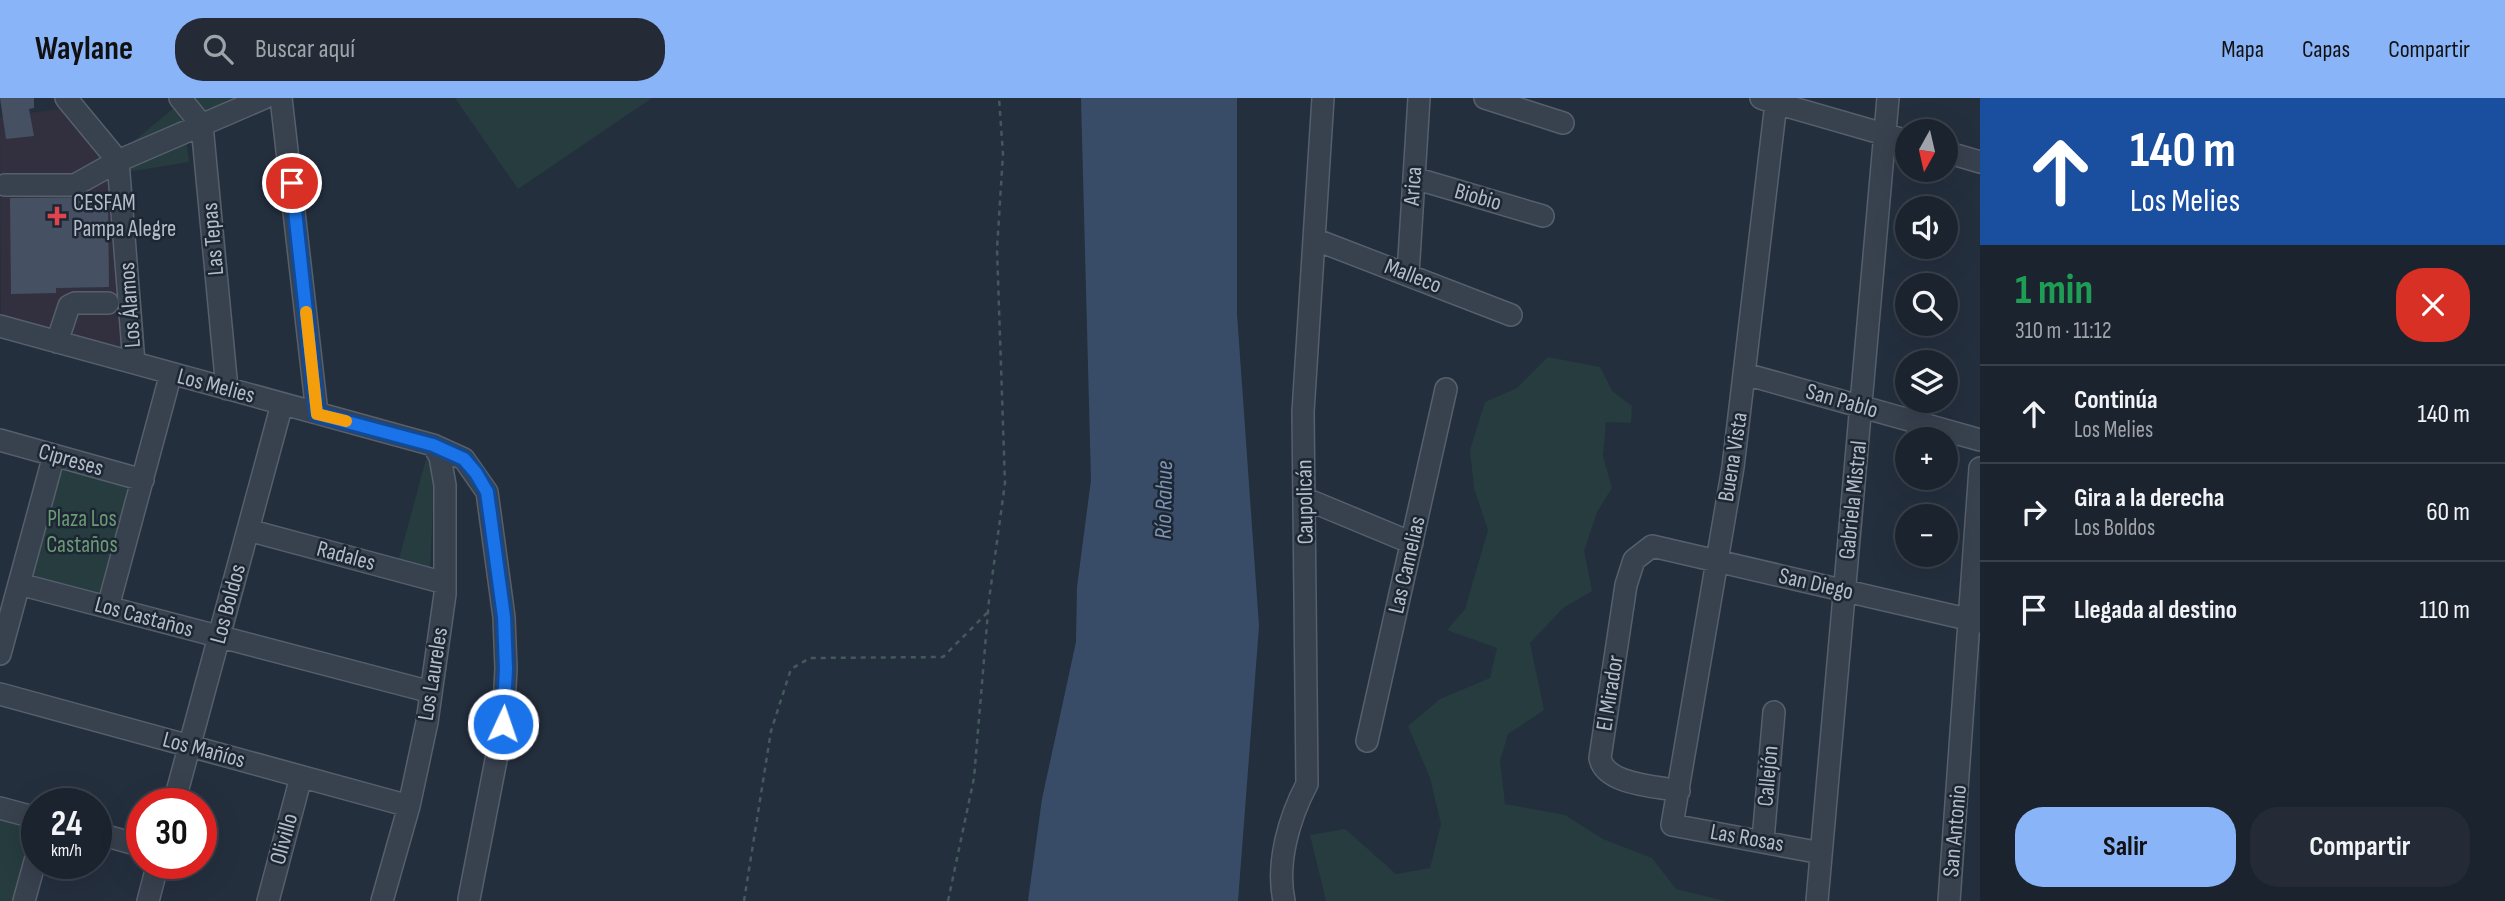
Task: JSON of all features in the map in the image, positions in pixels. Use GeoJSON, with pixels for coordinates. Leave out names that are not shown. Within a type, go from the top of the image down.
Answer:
{"type":"FeatureCollection","features":[{"type":"Feature","properties":{"kind":"street"},"geometry":{"type":"LineString","coordinates":[[66,98],[118,161]]}},
{"type":"Feature","properties":{"kind":"street"},"geometry":{"type":"LineString","coordinates":[[180,98],[202,125]]}},
{"type":"Feature","properties":{"kind":"street"},"geometry":{"type":"LineString","coordinates":[[5,185],[75,185],[118,161],[264,98]]}},
{"type":"Feature","properties":{"kind":"street"},"geometry":{"type":"LineString","coordinates":[[281,98],[317,414]]}},
{"type":"Feature","properties":{"kind":"street","name":"Caupolicán"},"geometry":{"type":"LineString","coordinates":[[1284,901],[1280,884],[1293,811],[1307,784],[1303,412],[1323,98]]}},
{"type":"Feature","properties":{"kind":"street","name":"Arica"},"geometry":{"type":"LineString","coordinates":[[1408,274],[1419,98]]}},
{"type":"Feature","properties":{"kind":"street"},"geometry":{"type":"LineString","coordinates":[[1485,98],[1563,123]]}},
{"type":"Feature","properties":{"kind":"street","name":"Gabriela Mistral"},"geometry":{"type":"LineString","coordinates":[[1817,901],[1888,98]]}},
{"type":"Feature","properties":{"kind":"street"},"geometry":{"type":"LineString","coordinates":[[1769,101],[1895,137]]}},
{"type":"Feature","properties":{"kind":"street","name":"Buena Vista"},"geometry":{"type":"LineString","coordinates":[[1672,825],[1733,467],[1745,374],[1769,101]]}},
{"type":"Feature","properties":{"kind":"street","name":"Las Tepas"},"geometry":{"type":"LineString","coordinates":[[202,125],[227,389]]}},
{"type":"Feature","properties":{"kind":"street"},"geometry":{"type":"LineString","coordinates":[[1958,156],[1980,162]]}},
{"type":"Feature","properties":{"kind":"street","name":"Los Álamos"},"geometry":{"type":"LineString","coordinates":[[118,161],[134,363]]}},
{"type":"Feature","properties":{"kind":"street","name":"Biobio"},"geometry":{"type":"LineString","coordinates":[[1413,178],[1543,216]]}},
{"type":"Feature","properties":{"kind":"street","name":"Malleco"},"geometry":{"type":"LineString","coordinates":[[1314,239],[1511,315]]}},
{"type":"Feature","properties":{"kind":"street"},"geometry":{"type":"LineString","coordinates":[[57,342],[69,306],[75,303],[108,303]]}},
{"type":"Feature","properties":{"kind":"street","name":"Los Melies"},"geometry":{"type":"LineString","coordinates":[[0,326],[433,445],[464,459],[487,492],[504,617],[506,669],[503,724],[469,899]]}},
{"type":"Feature","properties":{"kind":"street"},"geometry":{"type":"LineString","coordinates":[[108,607],[171,373]]}},
{"type":"Feature","properties":{"kind":"street","name":"San Pablo"},"geometry":{"type":"LineString","coordinates":[[1745,374],[1980,440]]}},
{"type":"Feature","properties":{"kind":"street","name":"Las Camelias"},"geometry":{"type":"LineString","coordinates":[[1367,741],[1446,389]]}},
{"type":"Feature","properties":{"kind":"street","name":"Los Boldos"},"geometry":{"type":"LineString","coordinates":[[178,788],[282,404]]}},
{"type":"Feature","properties":{"kind":"street","name":"Cipreses"},"geometry":{"type":"LineString","coordinates":[[0,440],[143,480]]}},
{"type":"Feature","properties":{"kind":"street","name":"Los Laureles"},"geometry":{"type":"LineString","coordinates":[[382,901],[409,806],[431,692],[445,583],[445,485],[440,457],[433,445]]}},
{"type":"Feature","properties":{"kind":"street"},"geometry":{"type":"LineString","coordinates":[[0,654],[54,455]]}},
{"type":"Feature","properties":{"kind":"street","name":"San Antonio"},"geometry":{"type":"LineString","coordinates":[[1949,901],[1976,621],[1980,468]]}},
{"type":"Feature","properties":{"kind":"street"},"geometry":{"type":"LineString","coordinates":[[1306,499],[1412,543]]}},
{"type":"Feature","properties":{"kind":"street","name":"Radales"},"geometry":{"type":"LineString","coordinates":[[248,530],[445,583]]}},
{"type":"Feature","properties":{"kind":"street","name":"San Diego"},"geometry":{"type":"LineString","coordinates":[[1652,546],[1976,621]]}},
{"type":"Feature","properties":{"kind":"street","name":"El Mirador"},"geometry":{"type":"LineString","coordinates":[[1652,546],[1634,560],[1626,585],[1600,758],[1604,769],[1614,777],[1679,791]]}},
{"type":"Feature","properties":{"kind":"street","name":"Los Castaños"},"geometry":{"type":"LineString","coordinates":[[19,584],[431,692]]}},
{"type":"Feature","properties":{"kind":"street","name":"Los Mañíos"},"geometry":{"type":"LineString","coordinates":[[0,694],[409,806]]}},
{"type":"Feature","properties":{"kind":"street","name":"Callejón"},"geometry":{"type":"LineString","coordinates":[[1763,840],[1774,712]]}},
{"type":"Feature","properties":{"kind":"street","name":"Olivillo"},"geometry":{"type":"LineString","coordinates":[[268,901],[301,777]]}},
{"type":"Feature","properties":{"kind":"street"},"geometry":{"type":"LineString","coordinates":[[0,808],[21,814]]}},
{"type":"Feature","properties":{"kind":"street","name":"Las Rosas"},"geometry":{"type":"LineString","coordinates":[[1672,825],[1821,853]]}},
{"type":"Feature","properties":{"kind":"street"},"geometry":{"type":"LineString","coordinates":[[24,901],[30,879]]}},
{"type":"Feature","properties":{"kind":"street"},"geometry":{"type":"LineString","coordinates":[[148,901],[154,879]]}},
{"type":"Feature","properties":{"kind":"path"},"geometry":{"type":"LineString","coordinates":[[948,901],[974,778],[987,613],[1005,483],[997,249],[1003,154],[999,98]]}},
{"type":"Feature","properties":{"kind":"path"},"geometry":{"type":"LineString","coordinates":[[744,901],[771,731],[791,669],[810,658],[943,656],[987,613]]}},
{"type":"Feature","properties":{"kind":"shaded area","name":"CESFAM Pampa Alegre"},"geometry":{"type":"Polygon","coordinates":[[[60,109],[109,167],[126,350],[1,318],[0,117],[60,109]]]}},
{"type":"Feature","properties":{"kind":"green space"},"geometry":{"type":"Polygon","coordinates":[[[186,98],[248,98],[186,138],[189,162],[127,172],[123,150],[186,98]]]}},
{"type":"Feature","properties":{"kind":"green space"},"geometry":{"type":"Polygon","coordinates":[[[455,98],[652,98],[518,189],[455,98]]]}},
{"type":"Feature","properties":{"kind":"green space"},"geometry":{"type":"Polygon","coordinates":[[[1548,357],[1600,367],[1612,391],[1632,406],[1631,423],[1606,422],[1603,456],[1612,488],[1597,512],[1584,551],[1592,591],[1563,608],[1530,643],[1544,710],[1508,734],[1500,761],[1505,804],[1565,815],[1603,839],[1652,858],[1676,889],[1725,901],[1326,901],[1310,835],[1345,829],[1396,874],[1430,868],[1441,824],[1430,778],[1408,726],[1440,699],[1490,678],[1497,648],[1447,630],[1465,609],[1488,530],[1474,488],[1470,450],[1485,402],[1517,388],[1548,357]]]}},
{"type":"Feature","properties":{"kind":"green space"},"geometry":{"type":"Polygon","coordinates":[[[426,459],[435,462],[430,569],[399,559],[426,459]]]}},
{"type":"Feature","properties":{"kind":"green space","name":"Plaza Los Castaños"},"geometry":{"type":"Polygon","coordinates":[[[61,462],[137,483],[103,603],[27,582],[61,462]]]}},
{"type":"Feature","properties":{"kind":"green space"},"geometry":{"type":"Polygon","coordinates":[[[0,820],[21,826],[21,879],[25,879],[19,901],[0,901],[0,820]]]}},
{"type":"Feature","properties":{"kind":"water","name":"Río Rahue"},"geometry":{"type":"Polygon","coordinates":[[[1081,98],[1237,98],[1237,314],[1259,626],[1238,901],[1028,901],[1042,799],[1076,642],[1077,587],[1091,480],[1081,98]]]}},
{"type":"Feature","properties":{"kind":"building"},"geometry":{"type":"Polygon","coordinates":[[[0,98],[34,98],[34,108],[29,109],[34,136],[6,139],[0,98]]]}},
{"type":"Feature","properties":{"kind":"building"},"geometry":{"type":"Polygon","coordinates":[[[108,197],[109,287],[56,288],[56,293],[11,294],[10,198],[108,197]]]}},
{"type":"Feature","properties":{"kind":"slow traffic"},"geometry":{"type":"LineString","coordinates":[[306,312],[317,414],[346,421]]}},
{"type":"Feature","properties":{"kind":"place","name":"CESFAM Pampa Alegre"},"geometry":{"type":"Point","coordinates":[57,216]}},
{"type":"Feature","properties":{"kind":"route"},"geometry":{"type":"LineString","coordinates":[[292,183],[317,414],[433,445],[464,459],[487,492],[504,617],[506,669],[503,724]]}}]}
